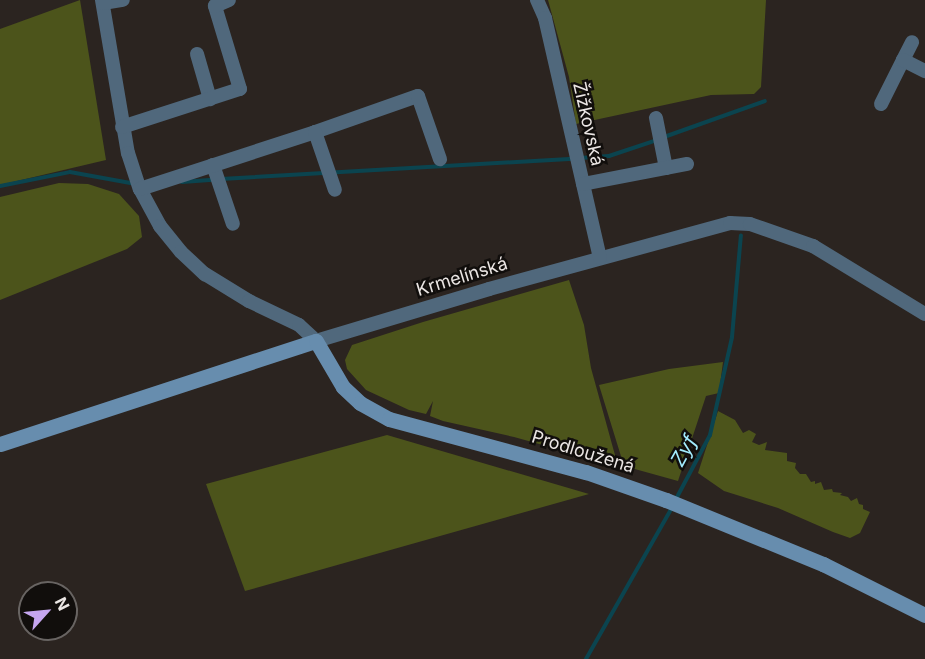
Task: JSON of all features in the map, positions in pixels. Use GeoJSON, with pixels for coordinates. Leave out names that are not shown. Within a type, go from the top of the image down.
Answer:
{"type":"FeatureCollection","features":[{"type":"Feature","properties":{"kind":"main road","name":"Krmelínská"},"geometry":{"type":"LineString","coordinates":[[0,444],[316,341]]}},
{"type":"Feature","properties":{"kind":"main road","name":"Prodloužená"},"geometry":{"type":"LineString","coordinates":[[316,341],[343,387],[360,403],[389,419],[586,472],[691,509],[823,564],[925,615]]}},
{"type":"Feature","properties":{"kind":"street"},"geometry":{"type":"LineString","coordinates":[[123,0],[102,2],[122,127],[140,189],[170,240],[193,264],[235,293],[299,324],[316,341]]}},
{"type":"Feature","properties":{"kind":"street"},"geometry":{"type":"LineString","coordinates":[[201,8],[230,0]]}},
{"type":"Feature","properties":{"kind":"street","name":"Žižkovská"},"geometry":{"type":"LineString","coordinates":[[537,0],[545,18],[600,258]]}},
{"type":"Feature","properties":{"kind":"street"},"geometry":{"type":"LineString","coordinates":[[122,127],[240,89],[215,6]]}},
{"type":"Feature","properties":{"kind":"street"},"geometry":{"type":"LineString","coordinates":[[880,104],[912,42]]}},
{"type":"Feature","properties":{"kind":"street"},"geometry":{"type":"LineString","coordinates":[[197,54],[210,99]]}},
{"type":"Feature","properties":{"kind":"street"},"geometry":{"type":"LineString","coordinates":[[903,60],[925,72]]}},
{"type":"Feature","properties":{"kind":"street"},"geometry":{"type":"LineString","coordinates":[[140,189],[418,96],[440,159]]}},
{"type":"Feature","properties":{"kind":"street"},"geometry":{"type":"LineString","coordinates":[[656,118],[666,168]]}},
{"type":"Feature","properties":{"kind":"street"},"geometry":{"type":"LineString","coordinates":[[315,132],[335,190]]}},
{"type":"Feature","properties":{"kind":"street"},"geometry":{"type":"LineString","coordinates":[[583,184],[687,164]]}},
{"type":"Feature","properties":{"kind":"street"},"geometry":{"type":"LineString","coordinates":[[213,165],[233,224]]}},
{"type":"Feature","properties":{"kind":"street","name":"Krmelínská"},"geometry":{"type":"LineString","coordinates":[[316,341],[600,258],[730,223],[750,224],[813,246],[925,314]]}},
{"type":"Feature","properties":{"kind":"green space"},"geometry":{"type":"Polygon","coordinates":[[[80,0],[106,160],[0,185],[0,29],[80,0]]]}},
{"type":"Feature","properties":{"kind":"green space"},"geometry":{"type":"Polygon","coordinates":[[[548,0],[766,0],[761,87],[754,94],[711,95],[576,124],[569,77],[548,0]]]}},
{"type":"Feature","properties":{"kind":"green space"},"geometry":{"type":"Polygon","coordinates":[[[59,183],[88,184],[119,194],[139,216],[142,237],[127,249],[0,300],[0,197],[59,183]]]}},
{"type":"Feature","properties":{"kind":"green space"},"geometry":{"type":"Polygon","coordinates":[[[569,280],[584,325],[591,368],[618,466],[514,437],[443,421],[430,416],[433,401],[426,414],[409,410],[366,390],[347,369],[345,360],[352,345],[569,280]]]}},
{"type":"Feature","properties":{"kind":"green space"},"geometry":{"type":"Polygon","coordinates":[[[723,362],[719,393],[706,396],[678,481],[624,466],[599,385],[669,369],[723,362]]]}},
{"type":"Feature","properties":{"kind":"green space"},"geometry":{"type":"Polygon","coordinates":[[[718,411],[735,420],[743,433],[749,430],[756,434],[752,442],[759,445],[767,442],[765,450],[787,453],[787,461],[796,463],[795,468],[800,474],[806,474],[811,482],[815,481],[815,484],[821,482],[824,490],[832,489],[833,492],[842,493],[840,495],[848,497],[851,501],[857,498],[859,504],[863,505],[863,509],[870,512],[860,533],[850,538],[833,532],[778,508],[724,491],[698,473],[718,411]]]}},
{"type":"Feature","properties":{"kind":"green space"},"geometry":{"type":"Polygon","coordinates":[[[387,435],[589,494],[245,591],[206,484],[387,435]]]}},
{"type":"Feature","properties":{"kind":"waterway"},"geometry":{"type":"LineString","coordinates":[[664,137],[765,101]]}},
{"type":"Feature","properties":{"kind":"waterway"},"geometry":{"type":"LineString","coordinates":[[580,158],[609,156],[657,140]]}},
{"type":"Feature","properties":{"kind":"waterway"},"geometry":{"type":"LineString","coordinates":[[221,179],[573,159]]}},
{"type":"Feature","properties":{"kind":"waterway"},"geometry":{"type":"LineString","coordinates":[[0,186],[70,172],[136,184]]}},
{"type":"Feature","properties":{"kind":"waterway"},"geometry":{"type":"LineString","coordinates":[[182,182],[213,180]]}},
{"type":"Feature","properties":{"kind":"waterway","name":"Zyf"},"geometry":{"type":"LineString","coordinates":[[676,499],[710,435],[732,337],[741,235]]}},
{"type":"Feature","properties":{"kind":"waterway","name":"Zyf"},"geometry":{"type":"LineString","coordinates":[[586,659],[673,506]]}}]}
